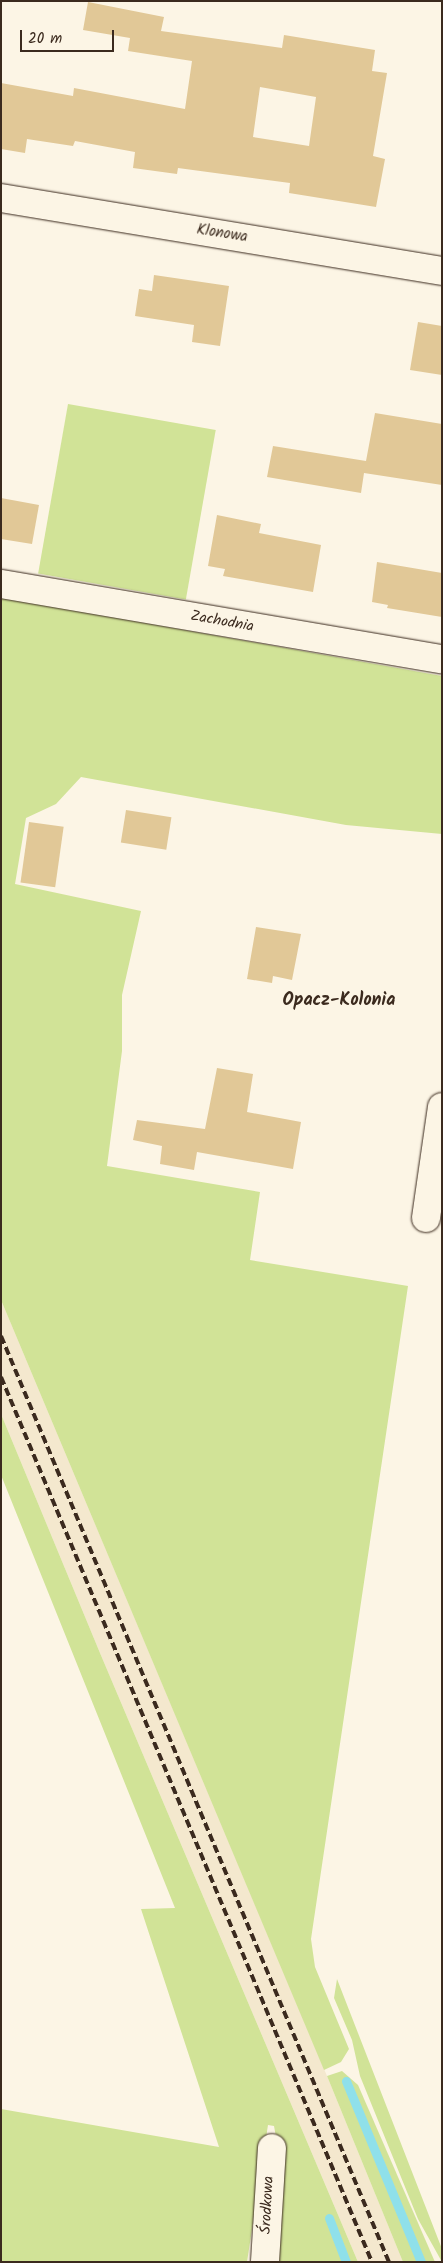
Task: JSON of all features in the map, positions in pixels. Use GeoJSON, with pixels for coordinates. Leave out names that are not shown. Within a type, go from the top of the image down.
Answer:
{"type":"FeatureCollection","features":[{"type":"Feature","properties":{"kind":"street","name":"Klonowa"},"geometry":{"type":"LineString","coordinates":[[1,198],[442,271]]}},
{"type":"Feature","properties":{"kind":"street","name":"Zachodnia"},"geometry":{"type":"LineString","coordinates":[[1,584],[442,659]]}},
{"type":"Feature","properties":{"kind":"street"},"geometry":{"type":"LineString","coordinates":[[426,1218],[442,1106]]}},
{"type":"Feature","properties":{"kind":"street","name":"Środkowa"},"geometry":{"type":"LineString","coordinates":[[265,2262],[272,2148]]}},
{"type":"Feature","properties":{"kind":"shaded area"},"geometry":{"type":"Polygon","coordinates":[[[1,1300],[327,2076],[403,2262],[358,2262],[100,1653],[1,1414],[1,1300]]]}},
{"type":"Feature","properties":{"kind":"green space"},"geometry":{"type":"Polygon","coordinates":[[[68,404],[216,430],[186,599],[38,573],[68,404]]]}},
{"type":"Feature","properties":{"kind":"green space"},"geometry":{"type":"Polygon","coordinates":[[[1,597],[442,676],[442,834],[346,825],[81,777],[56,804],[26,818],[15,884],[141,911],[122,995],[122,1051],[107,1166],[260,1192],[250,1260],[408,1286],[311,1939],[315,1967],[349,2049],[341,2062],[324,2070],[1,1300],[1,597]]]}},
{"type":"Feature","properties":{"kind":"green space"},"geometry":{"type":"Polygon","coordinates":[[[1,1414],[358,2262],[278,2262],[278,2148],[274,2126],[268,2125],[247,2262],[1,2261],[1,2109],[219,2147],[141,1909],[175,1908],[1,1475],[1,1414]]]}},
{"type":"Feature","properties":{"kind":"green space"},"geometry":{"type":"Polygon","coordinates":[[[337,1979],[442,2249],[442,2262],[418,2219],[360,2076],[352,2040],[334,1998],[337,1979]]]}},
{"type":"Feature","properties":{"kind":"green space"},"geometry":{"type":"Polygon","coordinates":[[[342,2071],[358,2085],[435,2262],[403,2262],[327,2076],[342,2071]]]}},
{"type":"Feature","properties":{"kind":"building"},"geometry":{"type":"Polygon","coordinates":[[[88,2],[164,17],[161,31],[282,48],[284,35],[375,50],[372,71],[387,73],[373,156],[385,159],[376,207],[289,193],[290,183],[178,168],[177,174],[133,168],[135,152],[75,141],[73,146],[27,139],[25,153],[1,149],[1,83],[73,96],[74,88],[185,109],[192,61],[128,51],[130,38],[83,30],[88,2]],[[260,87],[253,137],[309,146],[316,97],[260,87]]]}},
{"type":"Feature","properties":{"kind":"building"},"geometry":{"type":"Polygon","coordinates":[[[154,275],[229,286],[220,346],[192,342],[194,325],[135,316],[139,289],[152,291],[154,275]]]}},
{"type":"Feature","properties":{"kind":"building"},"geometry":{"type":"Polygon","coordinates":[[[418,322],[442,326],[442,375],[410,370],[418,322]]]}},
{"type":"Feature","properties":{"kind":"building"},"geometry":{"type":"Polygon","coordinates":[[[375,413],[442,424],[442,485],[364,473],[361,493],[267,477],[273,446],[366,461],[375,413]]]}},
{"type":"Feature","properties":{"kind":"building"},"geometry":{"type":"Polygon","coordinates":[[[1,498],[39,505],[32,544],[1,539],[1,498]]]}},
{"type":"Feature","properties":{"kind":"building"},"geometry":{"type":"Polygon","coordinates":[[[217,515],[261,524],[259,533],[321,545],[313,592],[223,576],[225,569],[208,566],[217,515]]]}},
{"type":"Feature","properties":{"kind":"building"},"geometry":{"type":"Polygon","coordinates":[[[377,562],[442,573],[442,617],[387,608],[388,605],[372,602],[377,562]]]}},
{"type":"Feature","properties":{"kind":"building"},"geometry":{"type":"Polygon","coordinates":[[[126,810],[171,817],[166,850],[121,843],[126,810]]]}},
{"type":"Feature","properties":{"kind":"building"},"geometry":{"type":"Polygon","coordinates":[[[29,822],[64,827],[55,887],[21,882],[29,822]]]}},
{"type":"Feature","properties":{"kind":"building"},"geometry":{"type":"Polygon","coordinates":[[[256,927],[301,934],[292,980],[273,976],[272,983],[247,979],[256,927]]]}},
{"type":"Feature","properties":{"kind":"building"},"geometry":{"type":"Polygon","coordinates":[[[217,1068],[253,1074],[247,1112],[301,1122],[293,1169],[197,1152],[194,1170],[160,1164],[162,1146],[133,1140],[137,1120],[205,1129],[217,1068]]]}},
{"type":"Feature","properties":{"kind":"waterway"},"geometry":{"type":"LineString","coordinates":[[346,2081],[421,2262]]}},
{"type":"Feature","properties":{"kind":"waterway"},"geometry":{"type":"LineString","coordinates":[[329,2218],[346,2262]]}},
{"type":"Feature","properties":{"kind":"railway"},"geometry":{"type":"LineString","coordinates":[[1,1336],[389,2262]]}},
{"type":"Feature","properties":{"kind":"railway"},"geometry":{"type":"LineString","coordinates":[[1,1377],[372,2262]]}},
{"type":"Feature","properties":{"kind":"district","name":"Opacz-Kolonia"},"geometry":{"type":"Point","coordinates":[339,1001]}}]}
